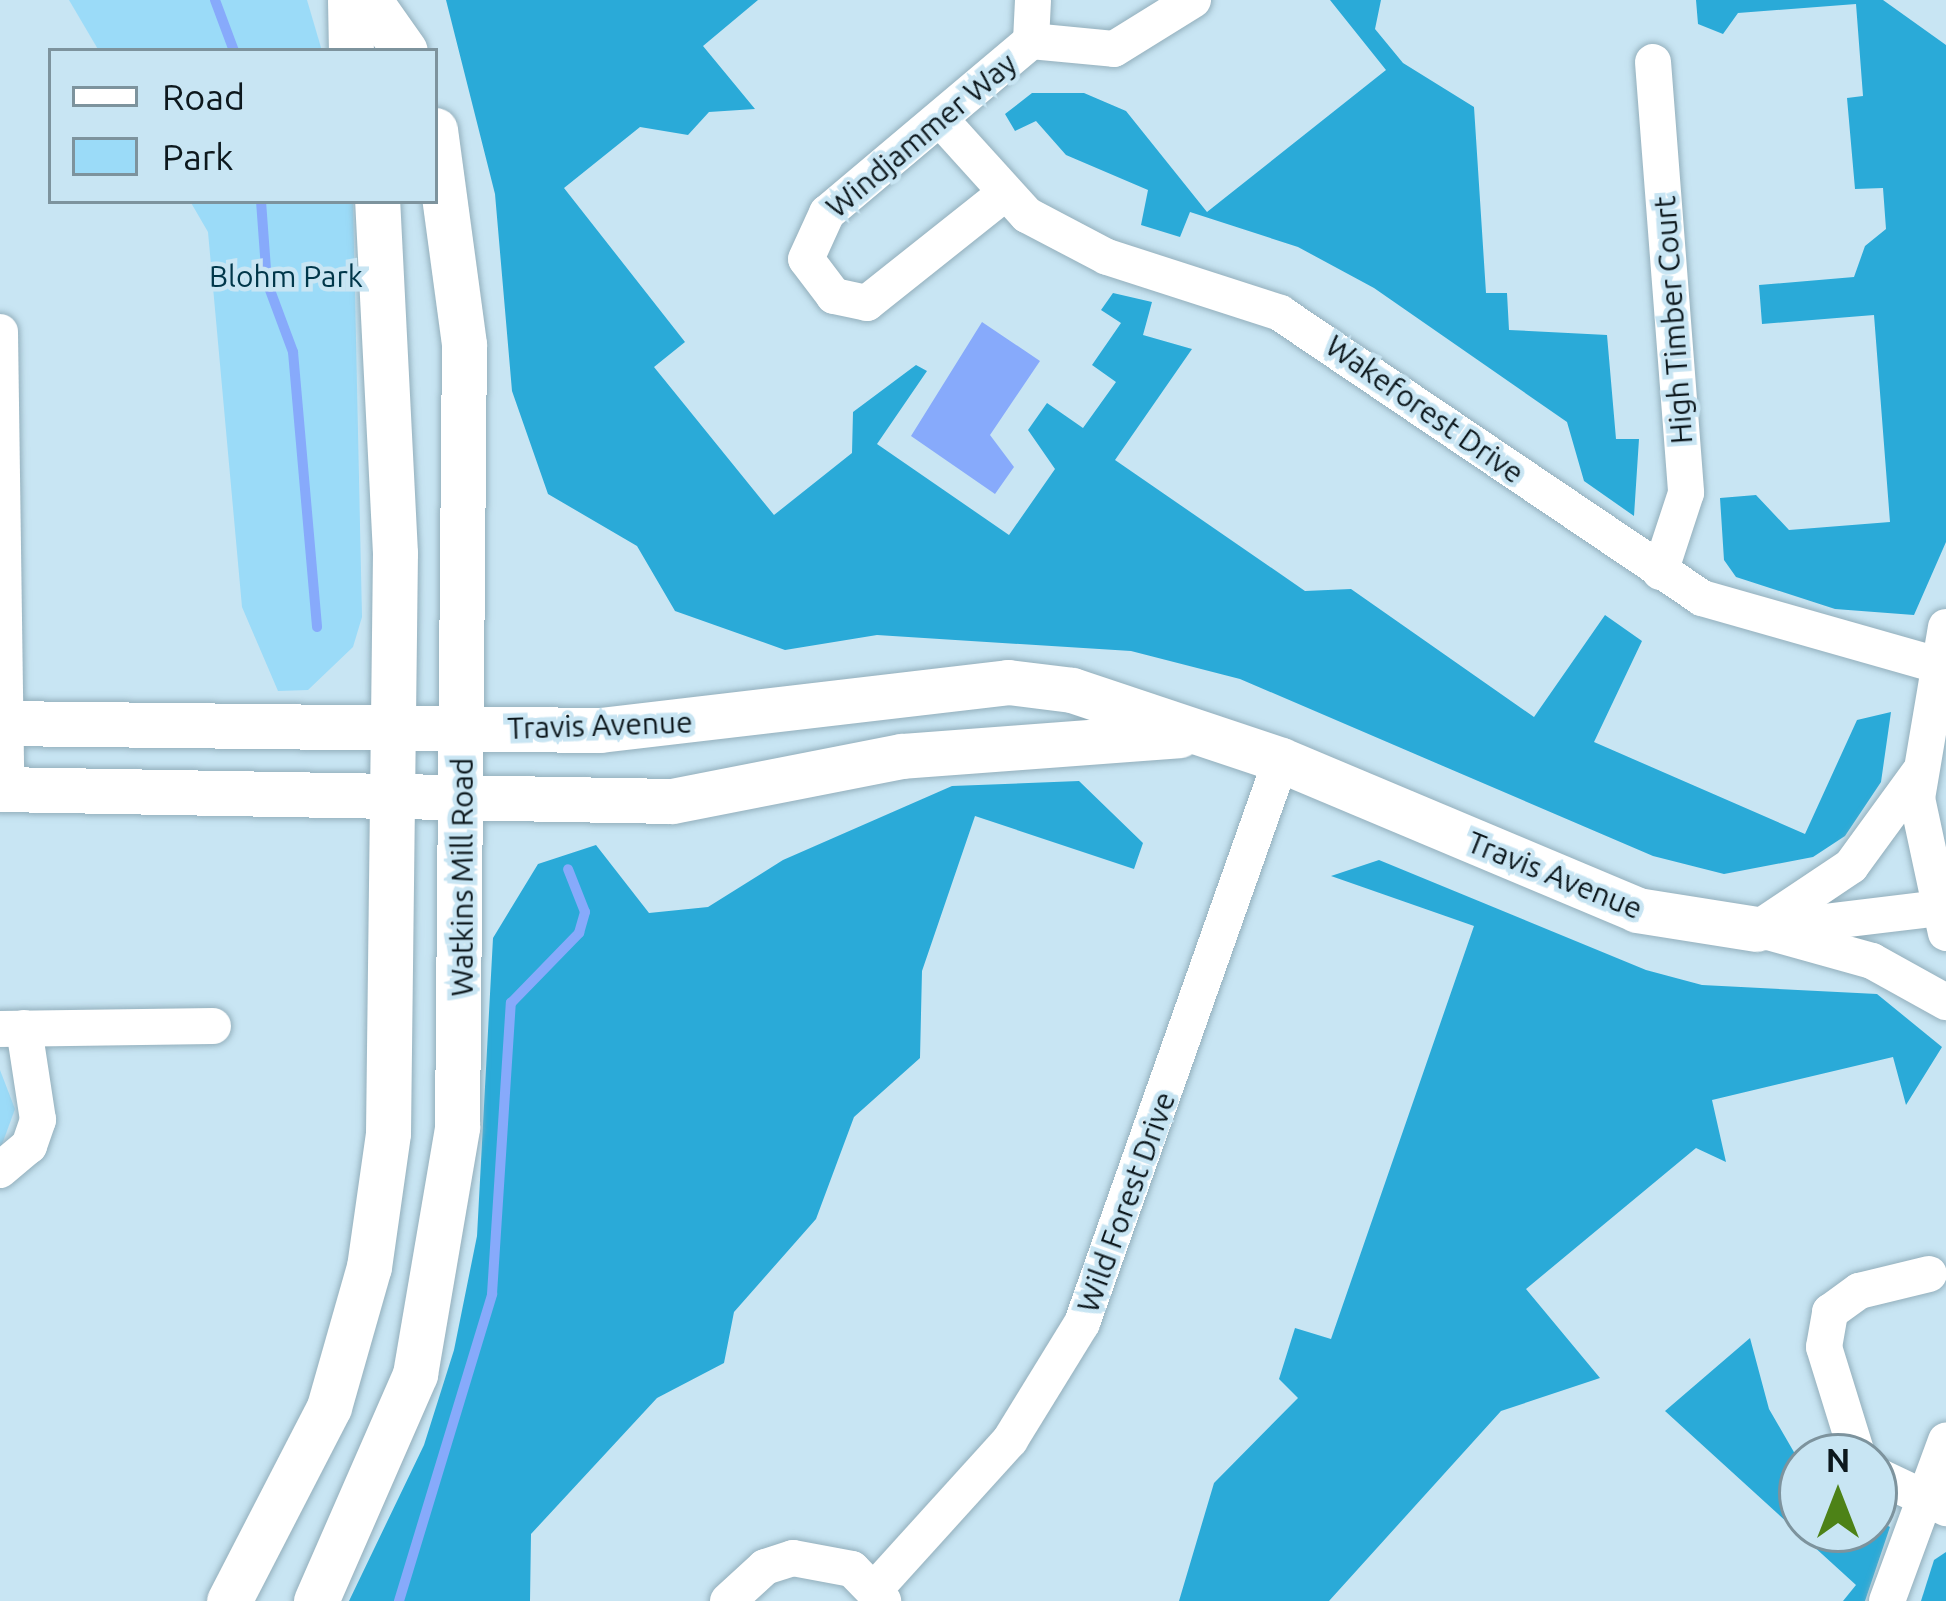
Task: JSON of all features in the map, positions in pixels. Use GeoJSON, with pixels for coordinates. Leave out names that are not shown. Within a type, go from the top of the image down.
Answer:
{"type":"FeatureCollection","features":[{"type":"Feature","properties":{"kind":"street"},"geometry":{"type":"LineString","coordinates":[[350,0],[351,48]]}},
{"type":"Feature","properties":{"kind":"street"},"geometry":{"type":"LineString","coordinates":[[369,0],[403,48]]}},
{"type":"Feature","properties":{"kind":"street","name":"Windjammer Way"},"geometry":{"type":"LineString","coordinates":[[1031,41],[1033,0]]}},
{"type":"Feature","properties":{"kind":"street","name":"Windjammer Way"},"geometry":{"type":"LineString","coordinates":[[1004,194],[885,295],[849,302],[820,284],[806,259],[811,230],[1031,41],[1114,49],[1193,0]]}},
{"type":"Feature","properties":{"kind":"street","name":"High Timber Court"},"geometry":{"type":"LineString","coordinates":[[1653,62],[1686,493],[1660,572]]}},
{"type":"Feature","properties":{"kind":"street","name":"Wakeforest Drive"},"geometry":{"type":"LineString","coordinates":[[940,119],[1004,194],[1085,248],[1295,322],[1660,572],[1750,619],[1933,664]]}},
{"type":"Feature","properties":{"kind":"street","name":"Watkins Mill Road"},"geometry":{"type":"LineString","coordinates":[[316,1601],[389,1452],[434,1295],[457,1127],[464,728],[461,278],[438,147]]}},
{"type":"Feature","properties":{"kind":"street"},"geometry":{"type":"LineString","coordinates":[[229,1601],[303,1470],[369,1267],[390,1112],[396,725],[391,349],[377,204]]}},
{"type":"Feature","properties":{"kind":"street"},"geometry":{"type":"LineString","coordinates":[[0,332],[3,789]]}},
{"type":"Feature","properties":{"kind":"street"},"geometry":{"type":"LineString","coordinates":[[1942,921],[1918,774],[1933,664],[1946,627]]}},
{"type":"Feature","properties":{"kind":"street","name":"Travis Avenue"},"geometry":{"type":"LineString","coordinates":[[3,723],[464,728],[728,720],[1008,682],[1072,689],[1188,734],[1281,760],[1637,910],[1757,929],[1942,921]]}},
{"type":"Feature","properties":{"kind":"street","name":"Travis Avenue"},"geometry":{"type":"LineString","coordinates":[[3,789],[395,796],[462,802],[672,801],[902,756],[1188,734]]}},
{"type":"Feature","properties":{"kind":"street","name":"Wild Forest Drive"},"geometry":{"type":"LineString","coordinates":[[879,1595],[1010,1441],[1082,1323],[1281,760]]}},
{"type":"Feature","properties":{"kind":"street"},"geometry":{"type":"LineString","coordinates":[[1757,929],[1851,866],[1918,774]]}},
{"type":"Feature","properties":{"kind":"street"},"geometry":{"type":"LineString","coordinates":[[1757,929],[1872,961],[1946,1002]]}},
{"type":"Feature","properties":{"kind":"street"},"geometry":{"type":"LineString","coordinates":[[0,1170],[29,1146],[38,1120],[12,1029],[213,1027]]}},
{"type":"Feature","properties":{"kind":"street"},"geometry":{"type":"LineString","coordinates":[[1851,1433],[1824,1347],[1830,1312],[1858,1291],[1929,1274]]}},
{"type":"Feature","properties":{"kind":"street"},"geometry":{"type":"LineString","coordinates":[[1887,1601],[1936,1503],[1946,1441]]}},
{"type":"Feature","properties":{"kind":"street"},"geometry":{"type":"LineString","coordinates":[[1898,1485],[1936,1503]]}},
{"type":"Feature","properties":{"kind":"street"},"geometry":{"type":"LineString","coordinates":[[728,1601],[765,1567],[793,1558],[823,1559],[879,1595]]}},
{"type":"Feature","properties":{"kind":"green space"},"geometry":{"type":"Polygon","coordinates":[[[69,0],[307,0],[321,48],[97,48],[69,0]]]}},
{"type":"Feature","properties":{"kind":"green space","name":"Blohm Park"},"geometry":{"type":"Polygon","coordinates":[[[192,204],[353,204],[362,617],[353,647],[308,690],[278,691],[242,607],[208,232],[192,204]]]}},
{"type":"Feature","properties":{"kind":"green space"},"geometry":{"type":"Polygon","coordinates":[[[0,1070],[15,1109],[0,1150],[0,1070]]]}},
{"type":"Feature","properties":{"kind":"shaded area"},"geometry":{"type":"Polygon","coordinates":[[[446,0],[758,0],[703,46],[755,109],[709,112],[688,135],[640,127],[564,188],[685,342],[654,367],[774,515],[852,453],[853,412],[916,365],[927,371],[877,444],[1009,535],[1055,469],[1028,430],[1047,403],[1083,428],[1116,382],[1092,365],[1121,323],[1101,310],[1113,293],[1152,302],[1143,335],[1192,349],[1115,460],[1305,591],[1351,589],[1534,717],[1605,615],[1642,641],[1594,742],[1805,834],[1857,720],[1891,712],[1881,782],[1845,836],[1813,857],[1724,874],[1653,856],[1240,679],[1131,651],[877,635],[785,650],[675,611],[637,546],[548,494],[512,391],[495,194],[446,0]]]}},
{"type":"Feature","properties":{"kind":"shaded area"},"geometry":{"type":"Polygon","coordinates":[[[1330,0],[1381,0],[1375,29],[1403,63],[1474,107],[1486,293],[1507,293],[1509,330],[1607,335],[1616,439],[1639,439],[1634,516],[1584,481],[1567,422],[1374,288],[1298,247],[1190,212],[1180,237],[1141,225],[1148,190],[1066,155],[1036,121],[1015,131],[1005,114],[1032,93],[1084,93],[1126,111],[1207,212],[1386,70],[1330,0]]]}},
{"type":"Feature","properties":{"kind":"shaded area"},"geometry":{"type":"Polygon","coordinates":[[[1696,0],[1883,0],[1946,45],[1946,542],[1914,615],[1835,609],[1736,577],[1724,560],[1720,498],[1756,495],[1789,530],[1890,522],[1874,315],[1762,324],[1759,285],[1854,277],[1865,246],[1886,229],[1883,188],[1855,189],[1847,98],[1863,96],[1856,4],[1738,13],[1723,34],[1698,24],[1696,0]]]}},
{"type":"Feature","properties":{"kind":"shaded area"},"geometry":{"type":"Polygon","coordinates":[[[982,322],[1040,361],[990,435],[1014,467],[995,494],[911,436],[982,322]]]}},
{"type":"Feature","properties":{"kind":"shaded area"},"geometry":{"type":"Polygon","coordinates":[[[1079,781],[1143,843],[1134,869],[975,816],[922,971],[920,1058],[854,1117],[816,1219],[734,1312],[724,1363],[657,1398],[531,1534],[530,1601],[349,1601],[424,1445],[454,1350],[477,1236],[493,938],[538,864],[596,845],[649,913],[708,907],[783,860],[952,786],[1079,781]]]}},
{"type":"Feature","properties":{"kind":"shaded area"},"geometry":{"type":"Polygon","coordinates":[[[1379,860],[1646,970],[1702,985],[1877,994],[1942,1047],[1906,1105],[1893,1057],[1712,1100],[1726,1162],[1696,1148],[1526,1289],[1600,1378],[1501,1411],[1329,1601],[1179,1601],[1214,1483],[1298,1398],[1279,1379],[1295,1328],[1331,1339],[1474,926],[1331,876],[1379,860]]]}},
{"type":"Feature","properties":{"kind":"shaded area"},"geometry":{"type":"Polygon","coordinates":[[[1750,1338],[1769,1409],[1783,1433],[1778,1433],[1778,1514],[1665,1411],[1750,1338]]]}},
{"type":"Feature","properties":{"kind":"shaded area"},"geometry":{"type":"Polygon","coordinates":[[[1946,1552],[1946,1601],[1921,1601],[1934,1560],[1946,1552]]]}},
{"type":"Feature","properties":{"kind":"shaded area"},"geometry":{"type":"Polygon","coordinates":[[[1821,1553],[1881,1553],[1865,1601],[1843,1601],[1856,1585],[1821,1553]]]}},
{"type":"Feature","properties":{"kind":"waterway"},"geometry":{"type":"LineString","coordinates":[[215,0],[233,48]]}},
{"type":"Feature","properties":{"kind":"waterway"},"geometry":{"type":"LineString","coordinates":[[261,204],[267,282],[293,352],[317,627]]}},
{"type":"Feature","properties":{"kind":"waterway"},"geometry":{"type":"LineString","coordinates":[[399,1601],[492,1294],[511,1003],[579,933],[585,912],[568,869]]}}]}
